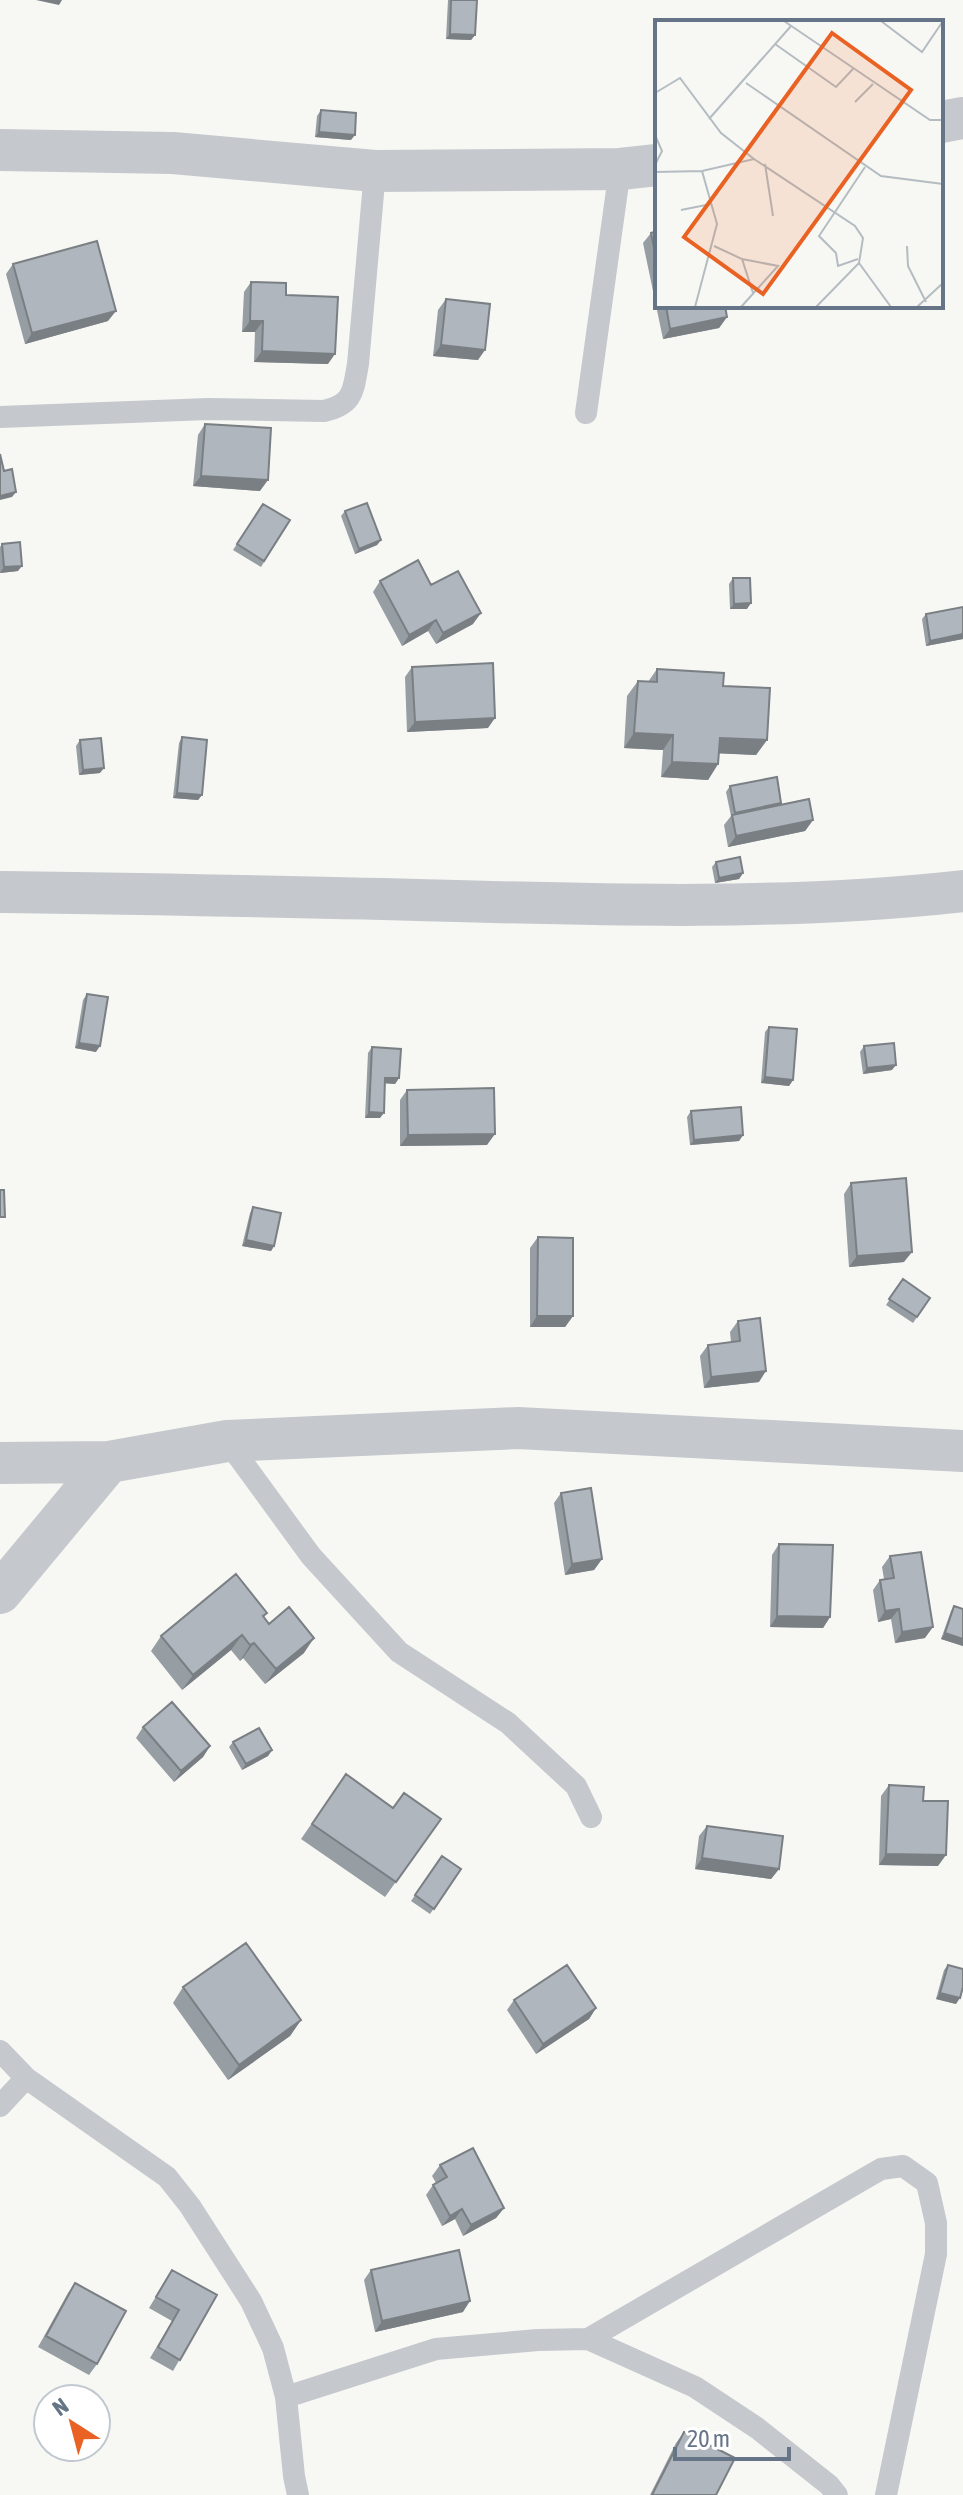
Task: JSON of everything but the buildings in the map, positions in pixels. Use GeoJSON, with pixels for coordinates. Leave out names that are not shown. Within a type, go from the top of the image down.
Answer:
{"type":"FeatureCollection","features":[{"type":"Feature","properties":{"kind":"street"},"geometry":{"type":"LineString","coordinates":[[943,122],[963,118]]}},
{"type":"Feature","properties":{"kind":"street"},"geometry":{"type":"LineString","coordinates":[[0,150],[173,153],[375,171],[639,167]]}},
{"type":"Feature","properties":{"kind":"street"},"geometry":{"type":"LineString","coordinates":[[0,892],[536,903],[777,904],[963,891]]}},
{"type":"Feature","properties":{"kind":"street"},"geometry":{"type":"LineString","coordinates":[[0,1463],[109,1462],[227,1441],[518,1428],[963,1451]]}},
{"type":"Feature","properties":{"kind":"street"},"geometry":{"type":"LineString","coordinates":[[0,1593],[109,1462]]}},
{"type":"Feature","properties":{"kind":"lane"},"geometry":{"type":"LineString","coordinates":[[586,413],[639,167]]}},
{"type":"Feature","properties":{"kind":"lane"},"geometry":{"type":"LineString","coordinates":[[0,417],[208,409],[324,411],[342,407],[352,394],[358,364],[375,171]]}},
{"type":"Feature","properties":{"kind":"lane"},"geometry":{"type":"LineString","coordinates":[[227,1441],[311,1556],[399,1652],[508,1723],[576,1786],[591,1817]]}},
{"type":"Feature","properties":{"kind":"lane"},"geometry":{"type":"LineString","coordinates":[[0,2051],[26,2078],[167,2177],[190,2206],[251,2301],[273,2348],[286,2397],[298,2495]]}},
{"type":"Feature","properties":{"kind":"lane"},"geometry":{"type":"LineString","coordinates":[[0,2106],[26,2078]]}},
{"type":"Feature","properties":{"kind":"lane"},"geometry":{"type":"LineString","coordinates":[[588,2339],[881,2169],[903,2166],[927,2183],[936,2223],[936,2254],[886,2495]]}},
{"type":"Feature","properties":{"kind":"lane"},"geometry":{"type":"LineString","coordinates":[[286,2397],[436,2349],[588,2339],[695,2387],[757,2428],[829,2485],[837,2495]]}}]}
